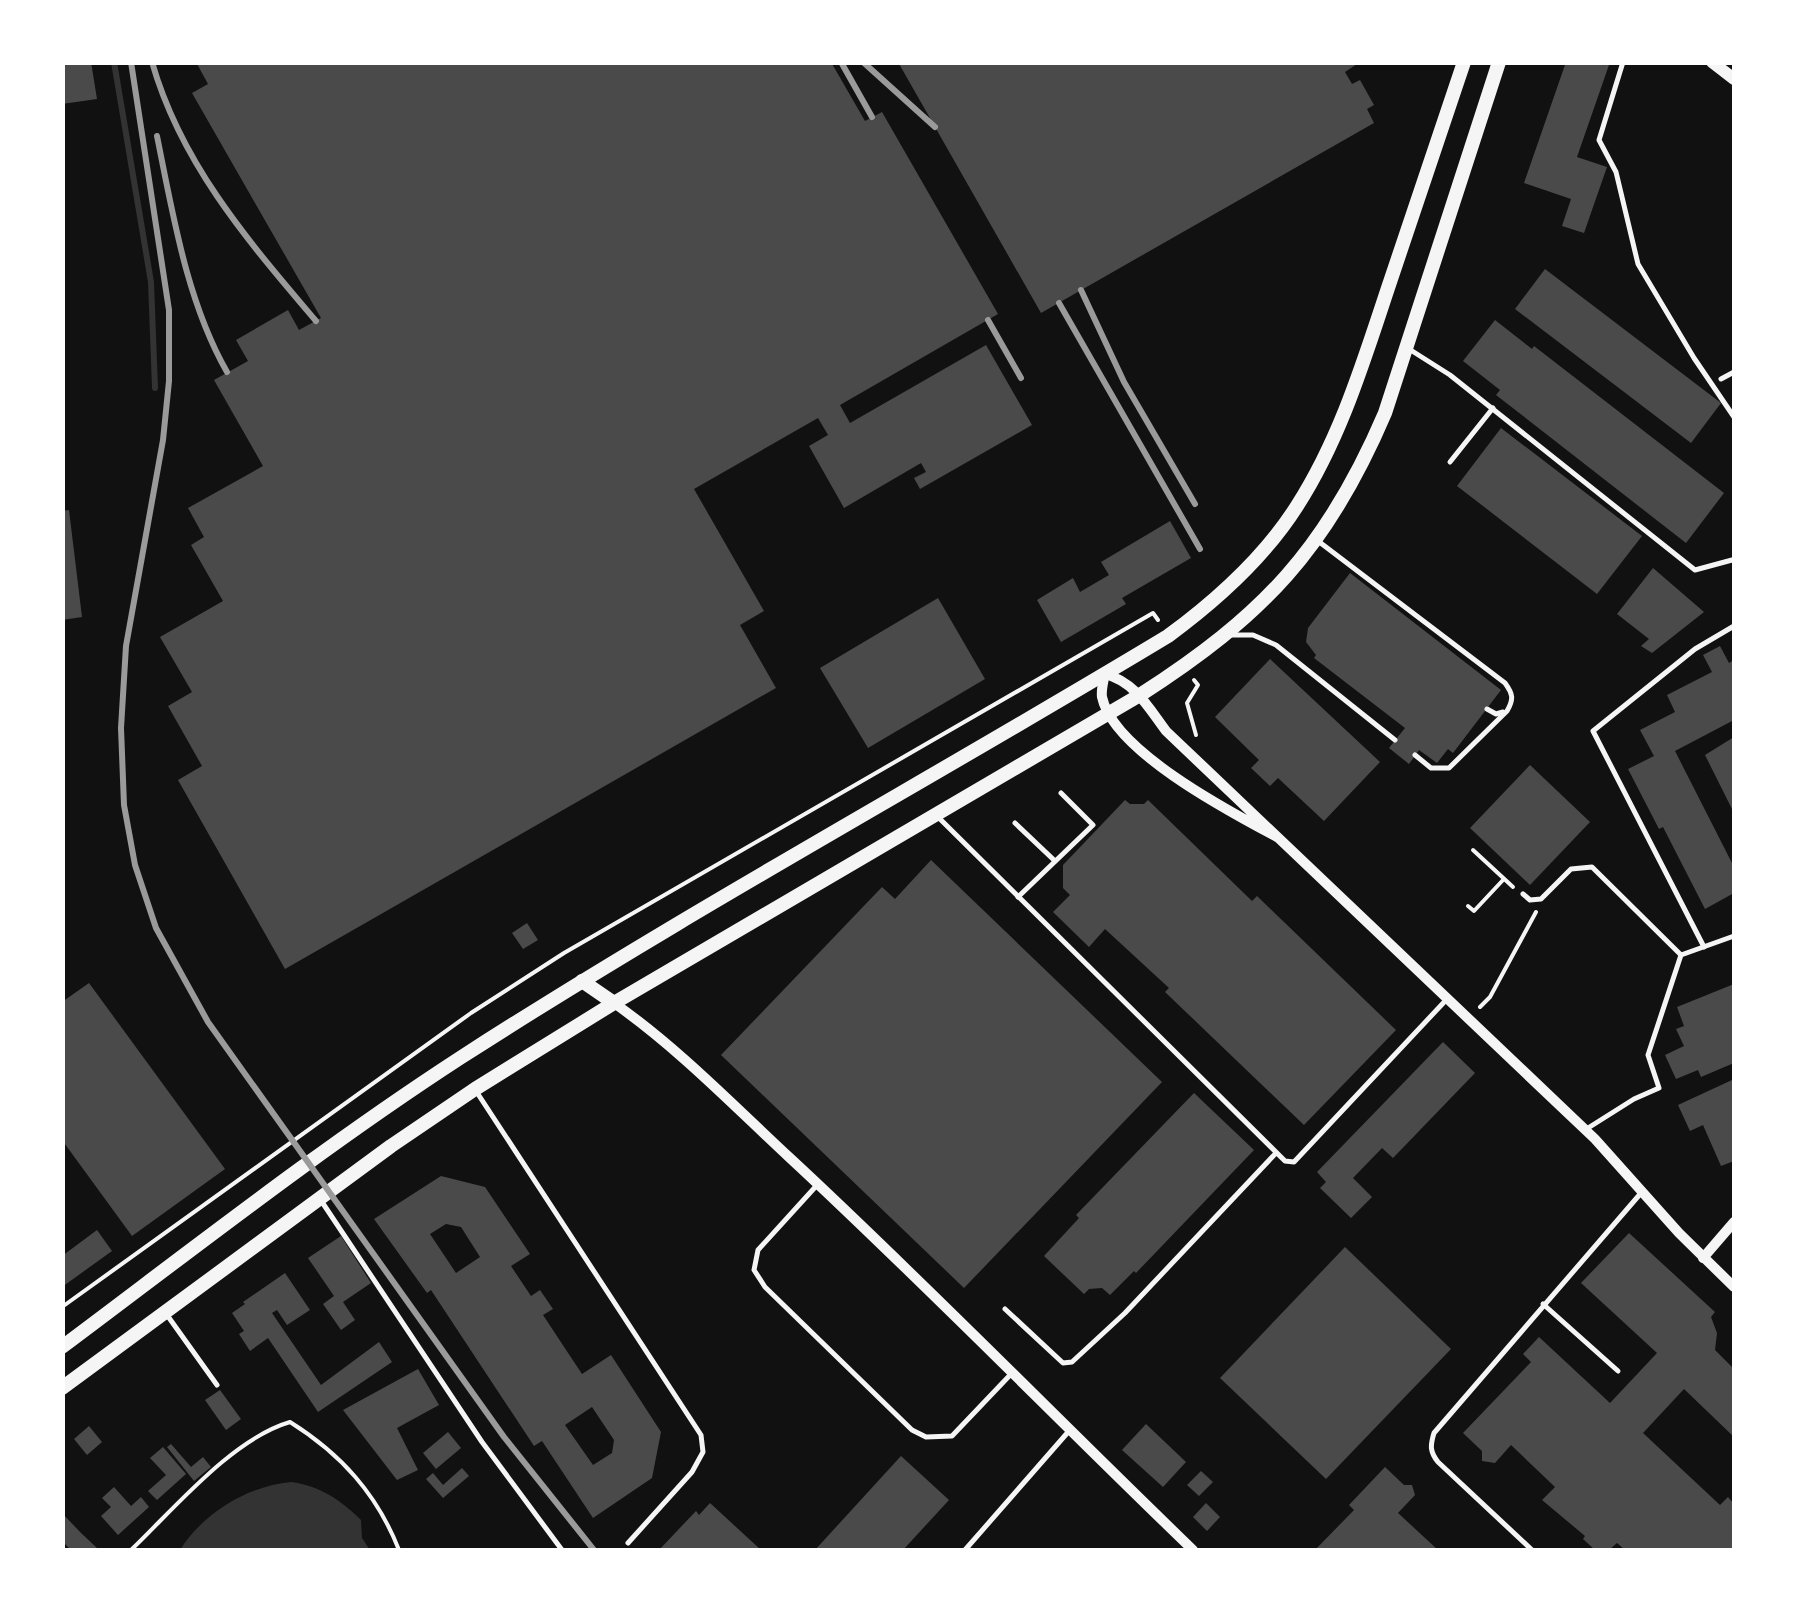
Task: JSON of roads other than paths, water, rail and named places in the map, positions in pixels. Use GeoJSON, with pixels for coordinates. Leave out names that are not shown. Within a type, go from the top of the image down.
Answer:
{"type":"FeatureCollection","features":[{"type":"Feature","properties":{"kind":"main road"},"geometry":{"type":"LineString","coordinates":[[62,1348],[379,1114],[582,981],[1105,674],[1168,636],[1218,598],[1257,558],[1296,508],[1330,449],[1356,384],[1464,62]]}},
{"type":"Feature","properties":{"kind":"main road"},"geometry":{"type":"LineString","coordinates":[[62,1388],[474,1089],[1140,695],[1226,635],[1289,575],[1317,540],[1366,458],[1500,62]]}},
{"type":"Feature","properties":{"kind":"main road"},"geometry":{"type":"LineString","coordinates":[[582,981],[614,1003]]}},
{"type":"Feature","properties":{"kind":"street"},"geometry":{"type":"LineString","coordinates":[[1712,62],[1734,80]]}},
{"type":"Feature","properties":{"kind":"street"},"geometry":{"type":"LineString","coordinates":[[1277,837],[1200,796],[1138,747],[1108,713],[1102,694],[1105,674],[1123,679],[1140,695],[1166,731],[1586,1130],[1734,1287]]}},
{"type":"Feature","properties":{"kind":"street"},"geometry":{"type":"LineString","coordinates":[[614,1003],[651,1029],[818,1184],[1014,1371],[1193,1550]]}},
{"type":"Feature","properties":{"kind":"street"},"geometry":{"type":"LineString","coordinates":[[1703,1258],[1734,1222]]}},
{"type":"Feature","properties":{"kind":"lane"},"geometry":{"type":"LineString","coordinates":[[1623,62],[1598,140],[1616,172],[1638,264],[1734,417]]}},
{"type":"Feature","properties":{"kind":"lane"},"geometry":{"type":"LineString","coordinates":[[1406,348],[1450,374],[1695,570],[1732,560]]}},
{"type":"Feature","properties":{"kind":"lane"},"geometry":{"type":"LineString","coordinates":[[1722,380],[1734,372]]}},
{"type":"Feature","properties":{"kind":"lane"},"geometry":{"type":"LineString","coordinates":[[1450,462],[1493,408]]}},
{"type":"Feature","properties":{"kind":"lane"},"geometry":{"type":"LineString","coordinates":[[1317,540],[1505,683],[1513,701],[1507,711],[1449,768],[1438,770],[1415,755]]}},
{"type":"Feature","properties":{"kind":"lane"},"geometry":{"type":"LineString","coordinates":[[1704,947],[1594,730],[1695,649],[1734,626]]}},
{"type":"Feature","properties":{"kind":"lane"},"geometry":{"type":"LineString","coordinates":[[1226,635],[1253,635],[1276,644],[1395,740]]}},
{"type":"Feature","properties":{"kind":"lane"},"geometry":{"type":"LineString","coordinates":[[1487,710],[1496,714],[1507,711]]}},
{"type":"Feature","properties":{"kind":"lane"},"geometry":{"type":"LineString","coordinates":[[1459,746],[1460,758]]}},
{"type":"Feature","properties":{"kind":"lane"},"geometry":{"type":"LineString","coordinates":[[1018,898],[1093,825],[1061,794]]}},
{"type":"Feature","properties":{"kind":"lane"},"geometry":{"type":"LineString","coordinates":[[935,814],[1285,1161],[1294,1162],[1447,999]]}},
{"type":"Feature","properties":{"kind":"lane"},"geometry":{"type":"LineString","coordinates":[[1014,823],[1055,862]]}},
{"type":"Feature","properties":{"kind":"lane"},"geometry":{"type":"LineString","coordinates":[[1523,894],[1530,900],[1541,899],[1571,869],[1592,867],[1681,954]]}},
{"type":"Feature","properties":{"kind":"lane"},"geometry":{"type":"LineString","coordinates":[[1681,954],[1734,936]]}},
{"type":"Feature","properties":{"kind":"lane"},"geometry":{"type":"LineString","coordinates":[[1586,1130],[1659,1088],[1648,1055],[1681,954]]}},
{"type":"Feature","properties":{"kind":"lane"},"geometry":{"type":"LineString","coordinates":[[474,1089],[701,1435],[703,1452],[692,1472],[628,1543]]}},
{"type":"Feature","properties":{"kind":"lane"},"geometry":{"type":"LineString","coordinates":[[1005,1309],[1063,1364],[1072,1362],[1125,1313],[1276,1153]]}},
{"type":"Feature","properties":{"kind":"lane"},"geometry":{"type":"LineString","coordinates":[[818,1184],[758,1250],[754,1270],[765,1287],[912,1430],[926,1437],[952,1436],[1014,1371]]}},
{"type":"Feature","properties":{"kind":"lane"},"geometry":{"type":"LineString","coordinates":[[1532,1550],[1438,1462],[1430,1444],[1434,1434],[1543,1304],[1643,1190]]}},
{"type":"Feature","properties":{"kind":"lane"},"geometry":{"type":"LineString","coordinates":[[320,1198],[482,1442],[562,1550]]}},
{"type":"Feature","properties":{"kind":"lane"},"geometry":{"type":"LineString","coordinates":[[1543,1304],[1618,1372]]}},
{"type":"Feature","properties":{"kind":"lane"},"geometry":{"type":"LineString","coordinates":[[166,1313],[217,1386]]}},
{"type":"Feature","properties":{"kind":"lane"},"geometry":{"type":"LineString","coordinates":[[965,1550],[1070,1429]]}},
{"type":"Feature","properties":{"kind":"waterway"},"geometry":{"type":"LineString","coordinates":[[114,62],[151,282],[155,388]]}},
{"type":"Feature","properties":{"kind":"railway"},"geometry":{"type":"LineString","coordinates":[[131,62],[169,310],[169,381],[163,440],[126,646],[121,728],[124,805],[135,865],[156,928],[208,1022],[504,1437],[594,1550]]}},
{"type":"Feature","properties":{"kind":"railway"},"geometry":{"type":"LineString","coordinates":[[152,62],[180,134],[199,168],[242,231],[316,321]]}},
{"type":"Feature","properties":{"kind":"railway"},"geometry":{"type":"LineString","coordinates":[[841,62],[872,117]]}},
{"type":"Feature","properties":{"kind":"railway"},"geometry":{"type":"LineString","coordinates":[[863,62],[935,127]]}},
{"type":"Feature","properties":{"kind":"railway"},"geometry":{"type":"LineString","coordinates":[[157,136],[191,287],[227,372]]}},
{"type":"Feature","properties":{"kind":"railway"},"geometry":{"type":"LineString","coordinates":[[1081,290],[1124,382],[1195,504]]}},
{"type":"Feature","properties":{"kind":"railway"},"geometry":{"type":"LineString","coordinates":[[1059,303],[1200,549]]}},
{"type":"Feature","properties":{"kind":"railway"},"geometry":{"type":"LineString","coordinates":[[988,320],[1021,378]]}}]}
